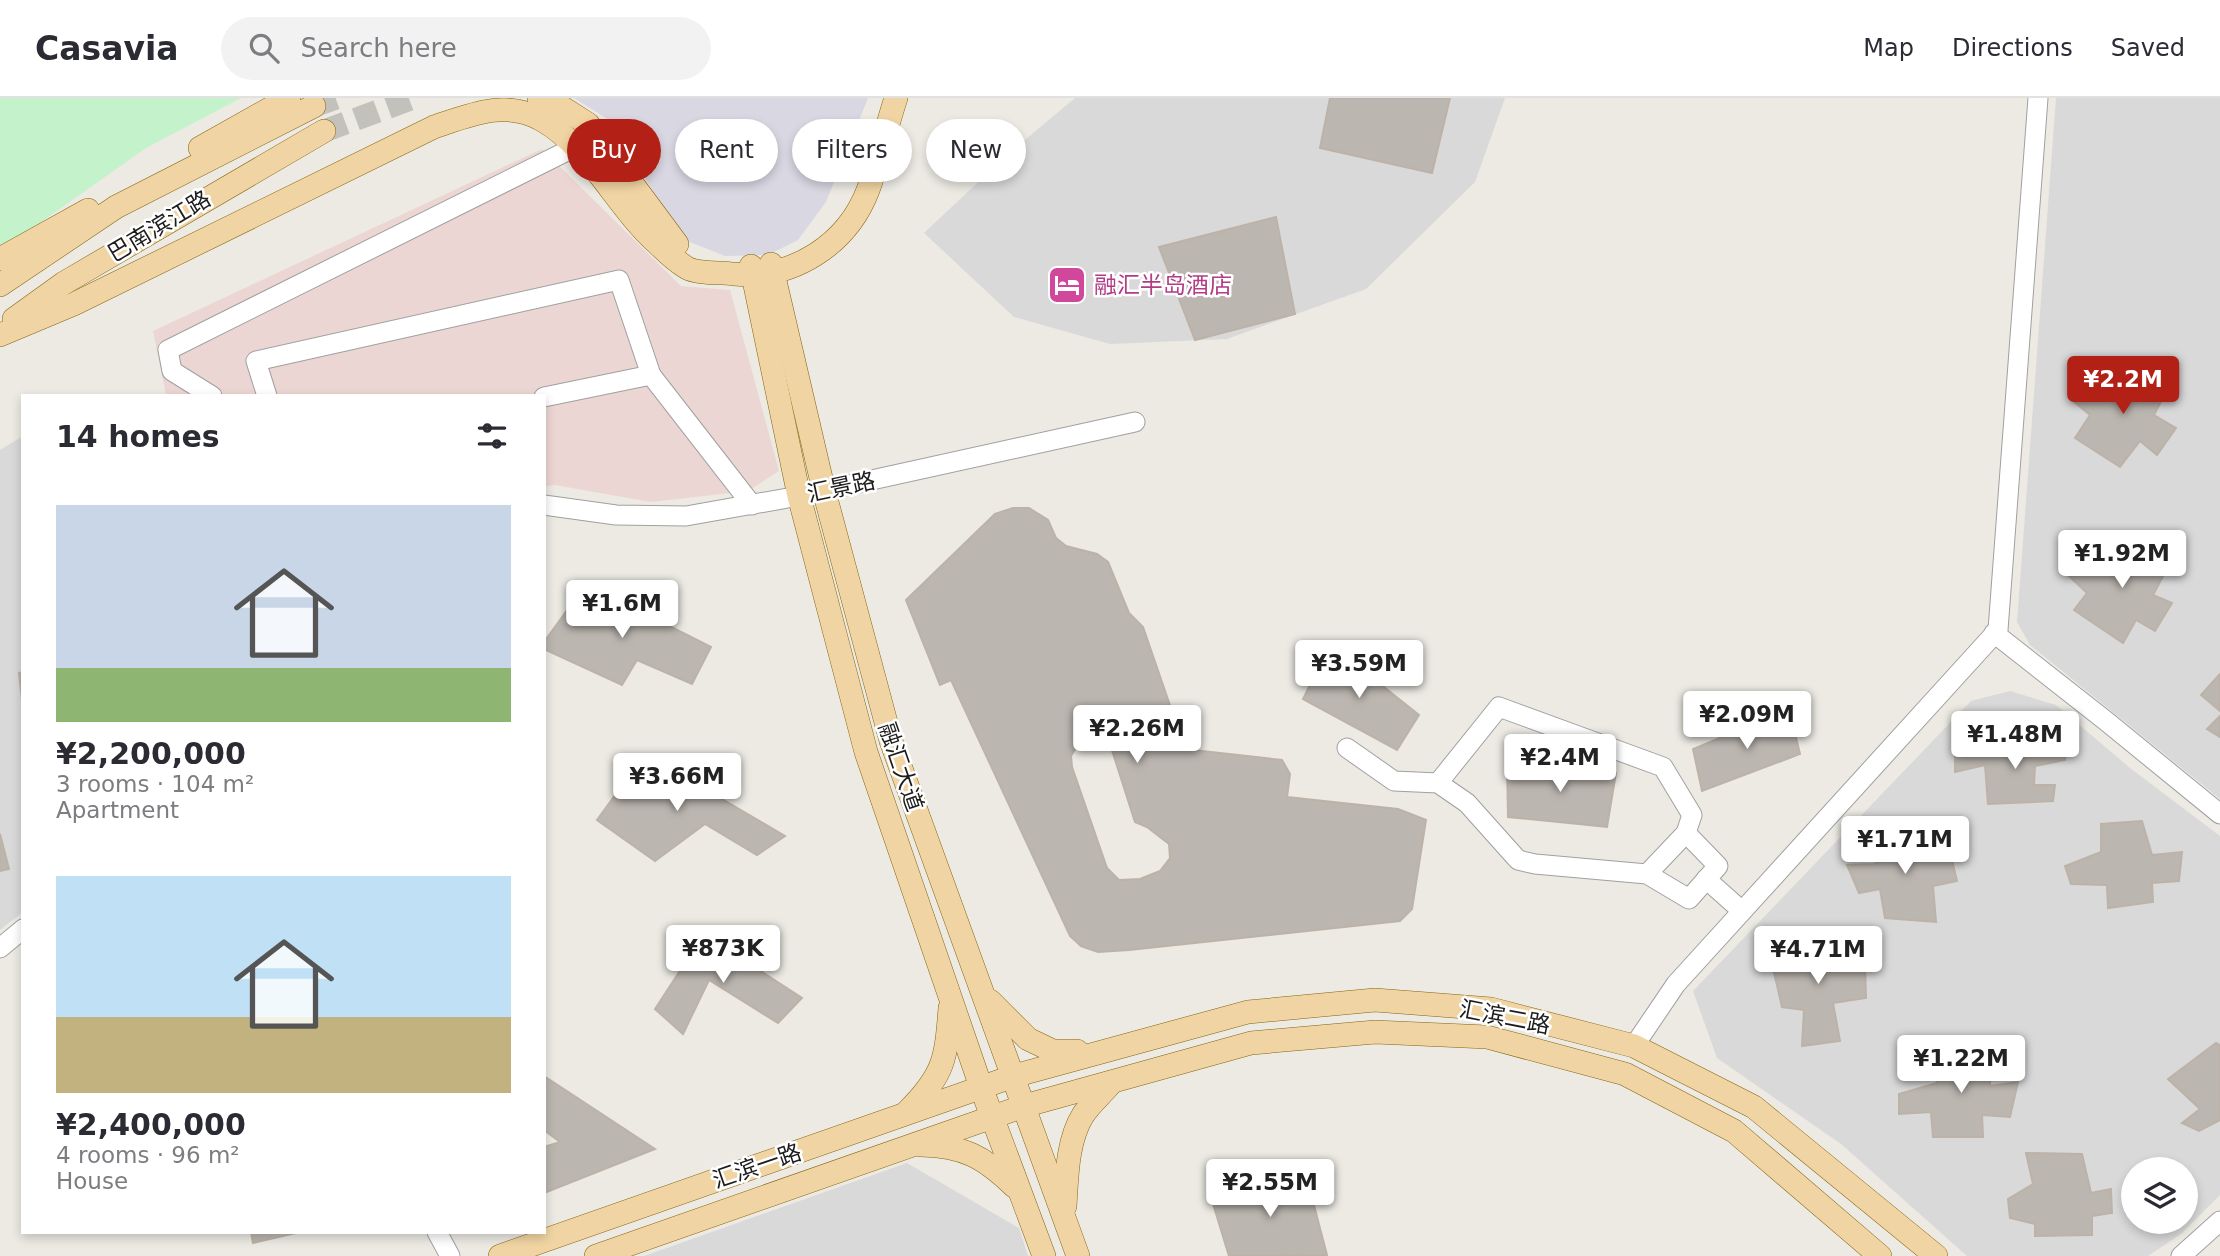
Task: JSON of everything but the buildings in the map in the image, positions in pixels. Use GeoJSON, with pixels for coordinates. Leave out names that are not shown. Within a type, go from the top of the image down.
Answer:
{"type":"FeatureCollection","features":[{"type":"Feature","properties":{"kind":"main road"},"geometry":{"type":"LineString","coordinates":[[0,259],[289,98]]}},
{"type":"Feature","properties":{"kind":"main road"},"geometry":{"type":"LineString","coordinates":[[539,98],[555,103],[588,124],[646,205],[690,258],[762,270],[803,252],[824,237],[844,214],[861,184],[884,98]]}},
{"type":"Feature","properties":{"kind":"main road"},"geometry":{"type":"LineString","coordinates":[[605,182],[656,243],[688,269],[762,270],[807,260],[831,244],[853,218],[868,191],[895,98]]}},
{"type":"Feature","properties":{"kind":"main road","name":"巴南滨江路"},"geometry":{"type":"LineString","coordinates":[[0,285],[116,207],[314,106]]}},
{"type":"Feature","properties":{"kind":"main road"},"geometry":{"type":"LineString","coordinates":[[0,335],[74,304],[435,127],[487,110],[515,110],[542,120],[567,140]]}},
{"type":"Feature","properties":{"kind":"main road","name":"巴南滨江路"},"geometry":{"type":"LineString","coordinates":[[0,329],[75,276],[324,131]]}},
{"type":"Feature","properties":{"kind":"main road","name":"融汇大道"},"geometry":{"type":"LineString","coordinates":[[762,270],[891,741],[1078,1256]]}},
{"type":"Feature","properties":{"kind":"main road","name":"融汇大道"},"geometry":{"type":"LineString","coordinates":[[762,270],[799,496],[866,752],[981,1087],[1044,1256]]}},
{"type":"Feature","properties":{"kind":"main road"},"geometry":{"type":"LineString","coordinates":[[981,992],[1028,1039],[1053,1051],[1094,1052]]}},
{"type":"Feature","properties":{"kind":"main road"},"geometry":{"type":"LineString","coordinates":[[904,1114],[929,1089],[943,1065],[951,998]]}},
{"type":"Feature","properties":{"kind":"main road","name":"汇滨二路"},"geometry":{"type":"LineString","coordinates":[[1014,1076],[1248,1012],[1375,1000],[1491,1009],[1634,1046],[1754,1107],[1936,1256]]}},
{"type":"Feature","properties":{"kind":"main road","name":"汇滨二路"},"geometry":{"type":"LineString","coordinates":[[1024,1106],[1251,1043],[1375,1032],[1487,1037],[1625,1073],[1734,1131],[1880,1256]]}},
{"type":"Feature","properties":{"kind":"main road","name":"汇滨一路"},"geometry":{"type":"LineString","coordinates":[[500,1256],[1014,1076]]}},
{"type":"Feature","properties":{"kind":"main road"},"geometry":{"type":"LineString","coordinates":[[1065,1219],[1066,1178],[1072,1143],[1083,1116],[1112,1082]]}},
{"type":"Feature","properties":{"kind":"main road","name":"汇滨一路"},"geometry":{"type":"LineString","coordinates":[[596,1256],[1024,1106]]}},
{"type":"Feature","properties":{"kind":"main road"},"geometry":{"type":"LineString","coordinates":[[911,1145],[947,1146],[971,1153],[995,1167],[1019,1191]]}},
{"type":"Feature","properties":{"kind":"street"},"geometry":{"type":"LineString","coordinates":[[1634,1046],[1676,984],[1998,629],[2038,98]]}},
{"type":"Feature","properties":{"kind":"street"},"geometry":{"type":"LineString","coordinates":[[209,394],[172,371],[168,350],[567,151]]}},
{"type":"Feature","properties":{"kind":"street"},"geometry":{"type":"LineString","coordinates":[[266,394],[256,360],[619,280],[651,375],[752,505]]}},
{"type":"Feature","properties":{"kind":"street"},"geometry":{"type":"LineString","coordinates":[[546,397],[651,375]]}},
{"type":"Feature","properties":{"kind":"street","name":"汇景路"},"geometry":{"type":"LineString","coordinates":[[546,505],[616,515],[686,516],[824,491],[1135,422]]}},
{"type":"Feature","properties":{"kind":"street"},"geometry":{"type":"LineString","coordinates":[[1994,633],[2220,814]]}},
{"type":"Feature","properties":{"kind":"street"},"geometry":{"type":"LineString","coordinates":[[1438,783],[1499,707],[1663,767],[1692,815],[1686,833],[1647,874]]}},
{"type":"Feature","properties":{"kind":"street"},"geometry":{"type":"LineString","coordinates":[[1347,748],[1394,781],[1438,783],[1467,803],[1518,860],[1535,864],[1647,874],[1689,899],[1718,866],[1686,833]]}},
{"type":"Feature","properties":{"kind":"street"},"geometry":{"type":"LineString","coordinates":[[1706,879],[1742,911]]}},
{"type":"Feature","properties":{"kind":"street"},"geometry":{"type":"LineString","coordinates":[[0,948],[21,931]]}},
{"type":"Feature","properties":{"kind":"street"},"geometry":{"type":"LineString","coordinates":[[2181,1256],[2220,1221]]}},
{"type":"Feature","properties":{"kind":"street"},"geometry":{"type":"LineString","coordinates":[[438,1234],[450,1256]]}},
{"type":"Feature","properties":{"kind":"shaded area"},"geometry":{"type":"Polygon","coordinates":[[[574,98],[868,98],[860,119],[792,119],[792,182],[834,182],[826,202],[798,240],[768,255],[725,256],[690,242],[667,216],[648,182],[661,182],[661,119],[608,119],[574,98]]]}},
{"type":"Feature","properties":{"kind":"shaded area"},"geometry":{"type":"Polygon","coordinates":[[[1075,98],[1505,98],[1475,182],[1366,289],[1227,339],[1110,344],[1014,317],[924,233],[978,182],[1026,182],[1026,139],[1075,98]]]}},
{"type":"Feature","properties":{"kind":"shaded area"},"geometry":{"type":"Polygon","coordinates":[[[2056,98],[2220,98],[2220,799],[2030,645],[2017,622],[2056,98]]]}},
{"type":"Feature","properties":{"kind":"shaded area"},"geometry":{"type":"Polygon","coordinates":[[[542,149],[567,174],[567,182],[575,182],[681,286],[730,290],[779,471],[748,491],[651,502],[555,485],[546,486],[546,394],[166,394],[153,331],[542,149]]]}},
{"type":"Feature","properties":{"kind":"shaded area"},"geometry":{"type":"Polygon","coordinates":[[[21,437],[21,914],[0,930],[0,450],[21,437]]]}},
{"type":"Feature","properties":{"kind":"shaded area"},"geometry":{"type":"Polygon","coordinates":[[[2010,691],[2056,705],[2130,768],[2220,836],[2220,1195],[2198,1217],[2198,1157],[2121,1157],[2121,1234],[2181,1234],[2148,1256],[1967,1256],[1841,1144],[1717,1058],[1693,991],[1971,701],[2010,691]]]}},
{"type":"Feature","properties":{"kind":"shaded area"},"geometry":{"type":"Polygon","coordinates":[[[907,1163],[1019,1228],[1028,1256],[644,1256],[907,1163]]]}},
{"type":"Feature","properties":{"kind":"green space"},"geometry":{"type":"Polygon","coordinates":[[[0,98],[241,98],[146,148],[0,251],[0,98]]]}},
{"type":"Feature","properties":{"kind":"tunnel"},"geometry":{"type":"LineString","coordinates":[[314,106],[336,98]]}},
{"type":"Feature","properties":{"kind":"tunnel"},"geometry":{"type":"LineString","coordinates":[[324,131],[413,98]]}},
{"type":"Feature","properties":{"kind":"place","name":"融汇半岛酒店"},"geometry":{"type":"Point","coordinates":[1067,285]}}]}
